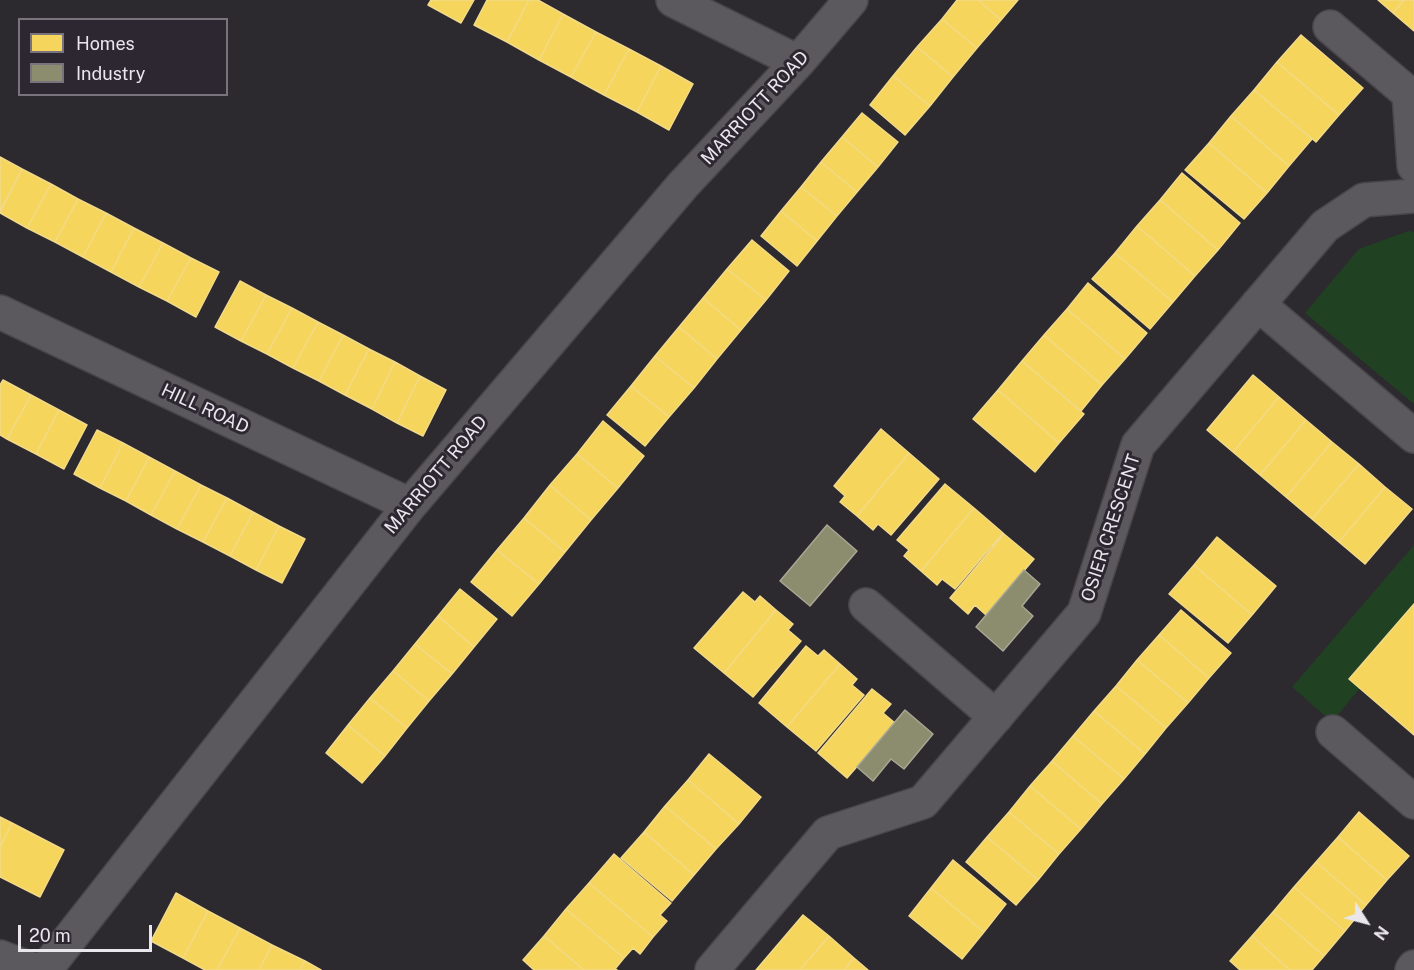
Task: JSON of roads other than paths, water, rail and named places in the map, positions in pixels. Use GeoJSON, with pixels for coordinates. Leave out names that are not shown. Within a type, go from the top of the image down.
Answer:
{"type":"FeatureCollection","features":[{"type":"Feature","properties":{"kind":"street"},"geometry":{"type":"LineString","coordinates":[[673,0],[798,62]]}},
{"type":"Feature","properties":{"kind":"street","name":"MARRIOTT ROAD"},"geometry":{"type":"LineString","coordinates":[[45,970],[410,505],[683,185],[798,62],[851,0]]}},
{"type":"Feature","properties":{"kind":"street"},"geometry":{"type":"LineString","coordinates":[[1330,27],[1409,94],[1414,166]]}},
{"type":"Feature","properties":{"kind":"street","name":"OSIER CRESCENT"},"geometry":{"type":"LineString","coordinates":[[712,970],[828,833],[923,802],[1084,613],[1138,445],[1325,226],[1364,200],[1414,196]]}},
{"type":"Feature","properties":{"kind":"street"},"geometry":{"type":"LineString","coordinates":[[1258,304],[1414,436]]}},
{"type":"Feature","properties":{"kind":"street","name":"HILL ROAD"},"geometry":{"type":"LineString","coordinates":[[0,312],[410,505]]}},
{"type":"Feature","properties":{"kind":"street"},"geometry":{"type":"LineString","coordinates":[[866,605],[996,717]]}},
{"type":"Feature","properties":{"kind":"street"},"geometry":{"type":"LineString","coordinates":[[1333,732],[1414,802]]}},
{"type":"Feature","properties":{"kind":"street"},"geometry":{"type":"LineString","coordinates":[[0,957],[34,970]]}}]}
